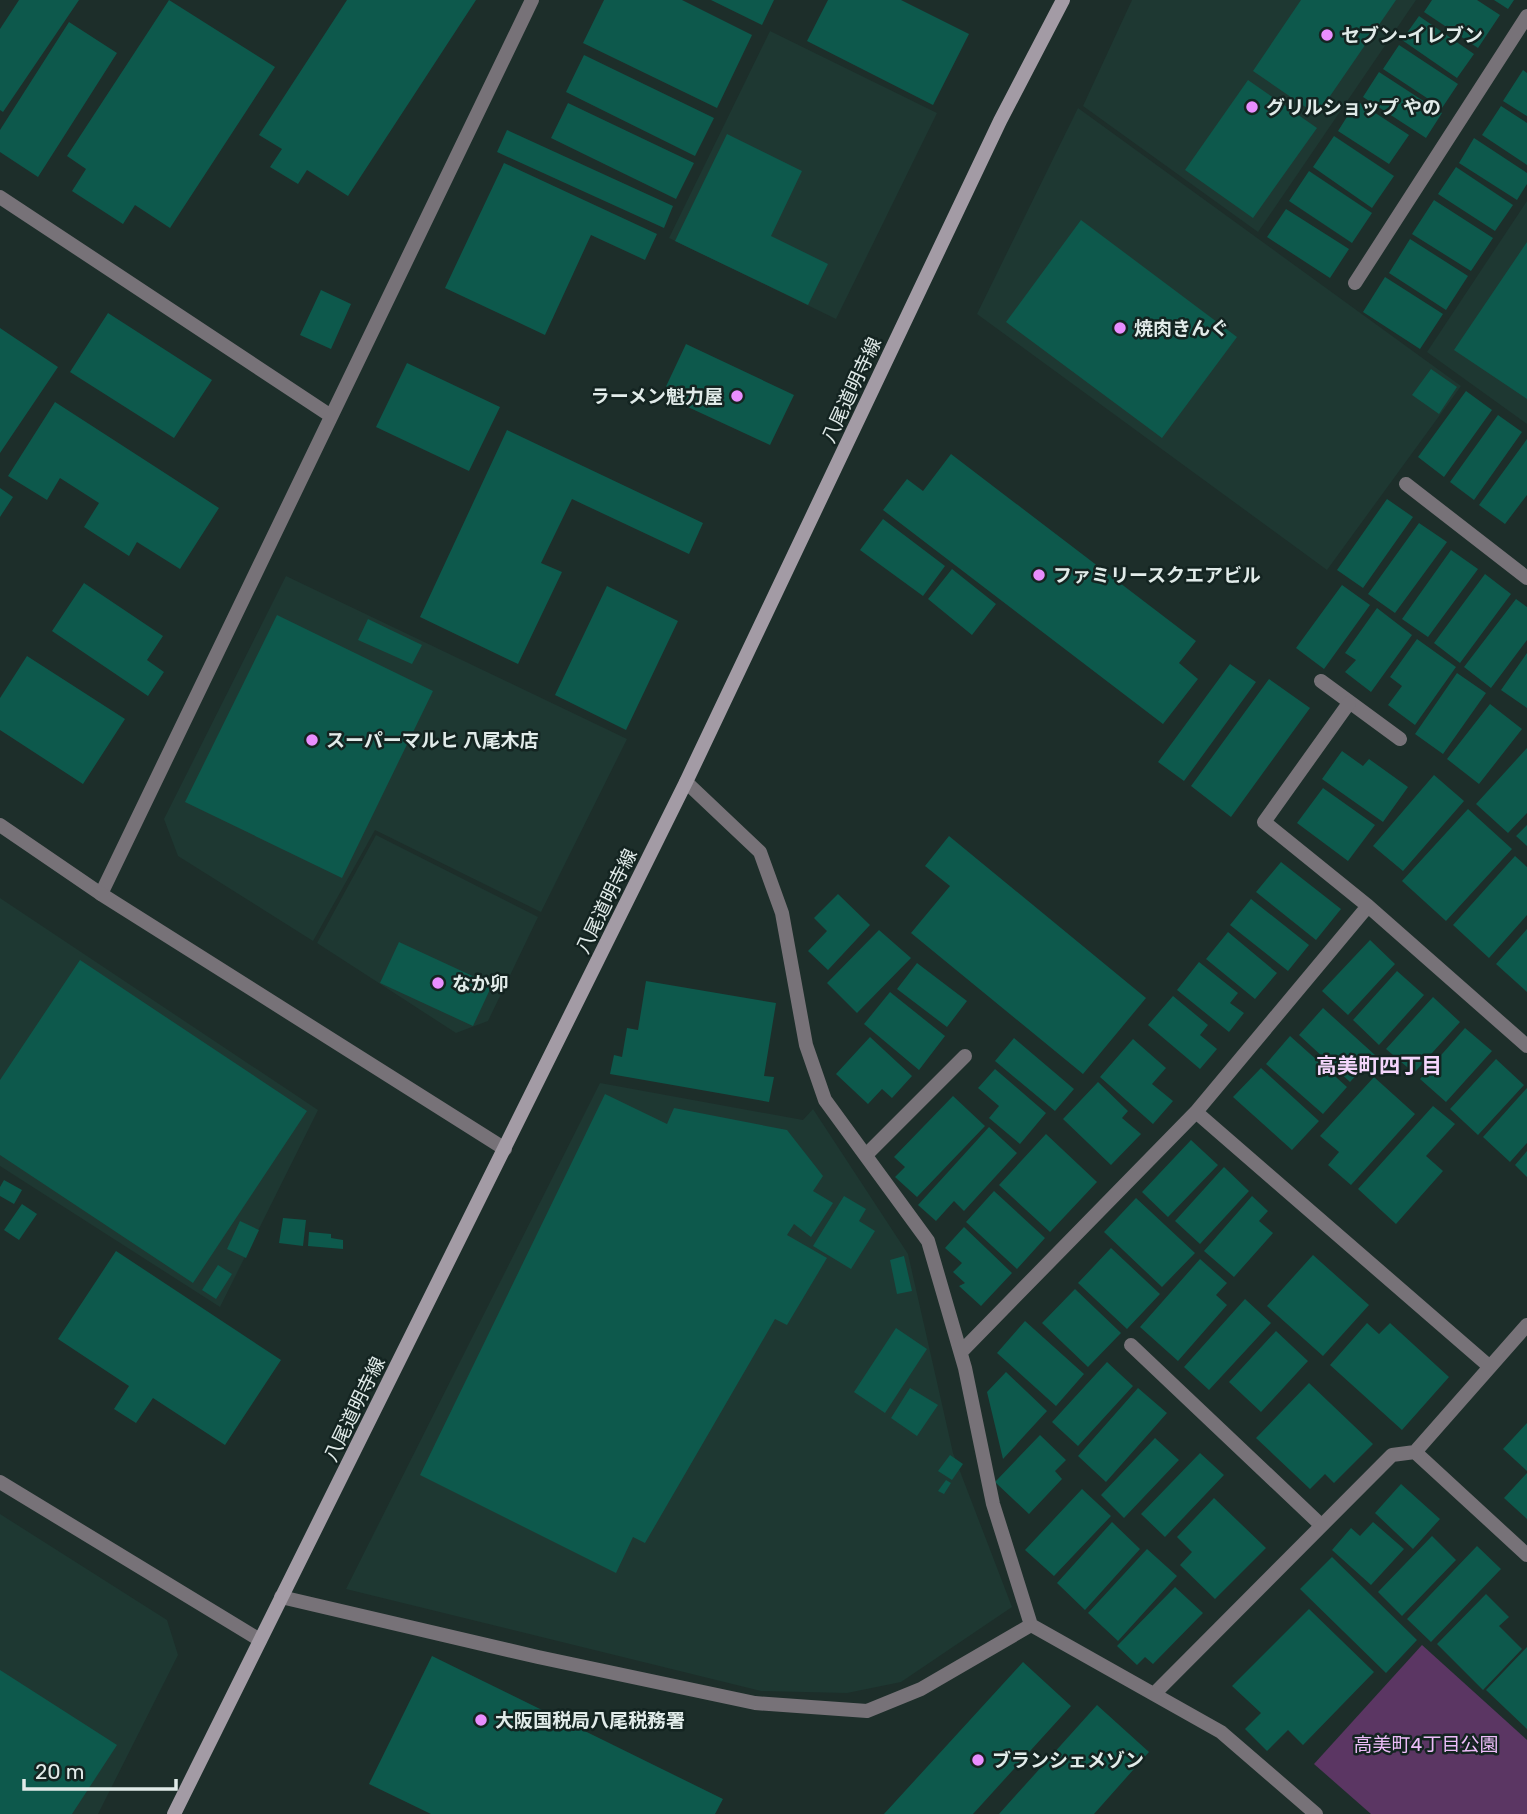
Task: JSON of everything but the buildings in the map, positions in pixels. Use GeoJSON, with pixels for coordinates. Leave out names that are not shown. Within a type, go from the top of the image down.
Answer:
{"type":"FeatureCollection","features":[{"type":"Feature","properties":{"kind":"main road","name":"八尾道明寺線"},"geometry":{"type":"LineString","coordinates":[[174,1814],[686,782],[1000,121],[1063,0]]}},
{"type":"Feature","properties":{"kind":"street"},"geometry":{"type":"LineString","coordinates":[[101,894],[532,0]]}},
{"type":"Feature","properties":{"kind":"street"},"geometry":{"type":"LineString","coordinates":[[1355,283],[1527,16]]}},
{"type":"Feature","properties":{"kind":"street"},"geometry":{"type":"LineString","coordinates":[[0,197],[331,416]]}},
{"type":"Feature","properties":{"kind":"street"},"geometry":{"type":"LineString","coordinates":[[1406,484],[1527,578]]}},
{"type":"Feature","properties":{"kind":"street"},"geometry":{"type":"LineString","coordinates":[[1321,681],[1400,739]]}},
{"type":"Feature","properties":{"kind":"street"},"geometry":{"type":"LineString","coordinates":[[1349,703],[1264,822],[1368,906],[1527,1046]]}},
{"type":"Feature","properties":{"kind":"street"},"geometry":{"type":"LineString","coordinates":[[686,782],[760,852],[782,913],[806,1045],[825,1100],[928,1241],[961,1352],[993,1504],[1031,1625],[1221,1732],[1316,1814]]}},
{"type":"Feature","properties":{"kind":"street"},"geometry":{"type":"LineString","coordinates":[[0,825],[101,894],[505,1149]]}},
{"type":"Feature","properties":{"kind":"street"},"geometry":{"type":"LineString","coordinates":[[961,1352],[1196,1112],[1368,906]]}},
{"type":"Feature","properties":{"kind":"street"},"geometry":{"type":"LineString","coordinates":[[866,1155],[965,1056]]}},
{"type":"Feature","properties":{"kind":"street"},"geometry":{"type":"LineString","coordinates":[[1196,1112],[1490,1367]]}},
{"type":"Feature","properties":{"kind":"street"},"geometry":{"type":"LineString","coordinates":[[1154,1694],[1391,1455],[1415,1452],[1527,1325]]}},
{"type":"Feature","properties":{"kind":"street"},"geometry":{"type":"LineString","coordinates":[[1131,1345],[1321,1525]]}},
{"type":"Feature","properties":{"kind":"street"},"geometry":{"type":"LineString","coordinates":[[1415,1452],[1527,1555]]}},
{"type":"Feature","properties":{"kind":"street"},"geometry":{"type":"LineString","coordinates":[[0,1482],[260,1640]]}},
{"type":"Feature","properties":{"kind":"street"},"geometry":{"type":"LineString","coordinates":[[281,1597],[538,1657],[755,1703],[867,1711],[921,1689],[1031,1625]]}},
{"type":"Feature","properties":{"kind":"shaded area"},"geometry":{"type":"Polygon","coordinates":[[[1132,0],[1416,0],[1258,232],[1083,106],[1132,0]]]}},
{"type":"Feature","properties":{"kind":"shaded area"},"geometry":{"type":"Polygon","coordinates":[[[770,31],[937,113],[836,319],[669,238],[770,31]]]}},
{"type":"Feature","properties":{"kind":"shaded area"},"geometry":{"type":"Polygon","coordinates":[[[1078,108],[1461,386],[1327,570],[977,314],[1078,108]]]}},
{"type":"Feature","properties":{"kind":"shaded area"},"geometry":{"type":"Polygon","coordinates":[[[1527,201],[1527,424],[1427,352],[1527,201]]]}},
{"type":"Feature","properties":{"kind":"shaded area"},"geometry":{"type":"Polygon","coordinates":[[[286,576],[627,739],[541,912],[375,830],[313,941],[178,856],[164,819],[286,576]]]}},
{"type":"Feature","properties":{"kind":"shaded area"},"geometry":{"type":"Polygon","coordinates":[[[376,835],[538,917],[488,1021],[456,1033],[317,943],[376,835]]]}},
{"type":"Feature","properties":{"kind":"shaded area"},"geometry":{"type":"Polygon","coordinates":[[[0,898],[318,1110],[220,1307],[0,1166],[0,898]]]}},
{"type":"Feature","properties":{"kind":"shaded area"},"geometry":{"type":"Polygon","coordinates":[[[600,1083],[803,1120],[813,1109],[908,1254],[953,1453],[1012,1607],[901,1682],[847,1693],[761,1691],[346,1589],[600,1083]]]}},
{"type":"Feature","properties":{"kind":"shaded area"},"geometry":{"type":"Polygon","coordinates":[[[0,1514],[167,1620],[178,1655],[98,1814],[0,1814],[0,1514]]]}},
{"type":"Feature","properties":{"kind":"green space","name":"高美町4丁目公園"},"geometry":{"type":"Polygon","coordinates":[[[1422,1645],[1527,1740],[1527,1814],[1371,1814],[1314,1764],[1422,1645]]]}},
{"type":"Feature","properties":{"kind":"place","name":"セブン-イレブン"},"geometry":{"type":"Point","coordinates":[1327,35]}},
{"type":"Feature","properties":{"kind":"place","name":"グリルショップ やの"},"geometry":{"type":"Point","coordinates":[1252,107]}},
{"type":"Feature","properties":{"kind":"place","name":"焼肉きんぐ"},"geometry":{"type":"Point","coordinates":[1120,328]}},
{"type":"Feature","properties":{"kind":"place","name":"ラーメン魁力屋"},"geometry":{"type":"Point","coordinates":[737,396]}},
{"type":"Feature","properties":{"kind":"place","name":"ファミリースクエアビル"},"geometry":{"type":"Point","coordinates":[1039,575]}},
{"type":"Feature","properties":{"kind":"place","name":"スーパーマルヒ 八尾木店"},"geometry":{"type":"Point","coordinates":[312,740]}},
{"type":"Feature","properties":{"kind":"place","name":"なか卯"},"geometry":{"type":"Point","coordinates":[438,983]}},
{"type":"Feature","properties":{"kind":"place","name":"大阪国税局八尾税務署"},"geometry":{"type":"Point","coordinates":[481,1720]}},
{"type":"Feature","properties":{"kind":"place","name":"ブランシェメゾン"},"geometry":{"type":"Point","coordinates":[978,1760]}},
{"type":"Feature","properties":{"kind":"district","name":"高美町四丁目"},"geometry":{"type":"Point","coordinates":[1379,1066]}}]}
